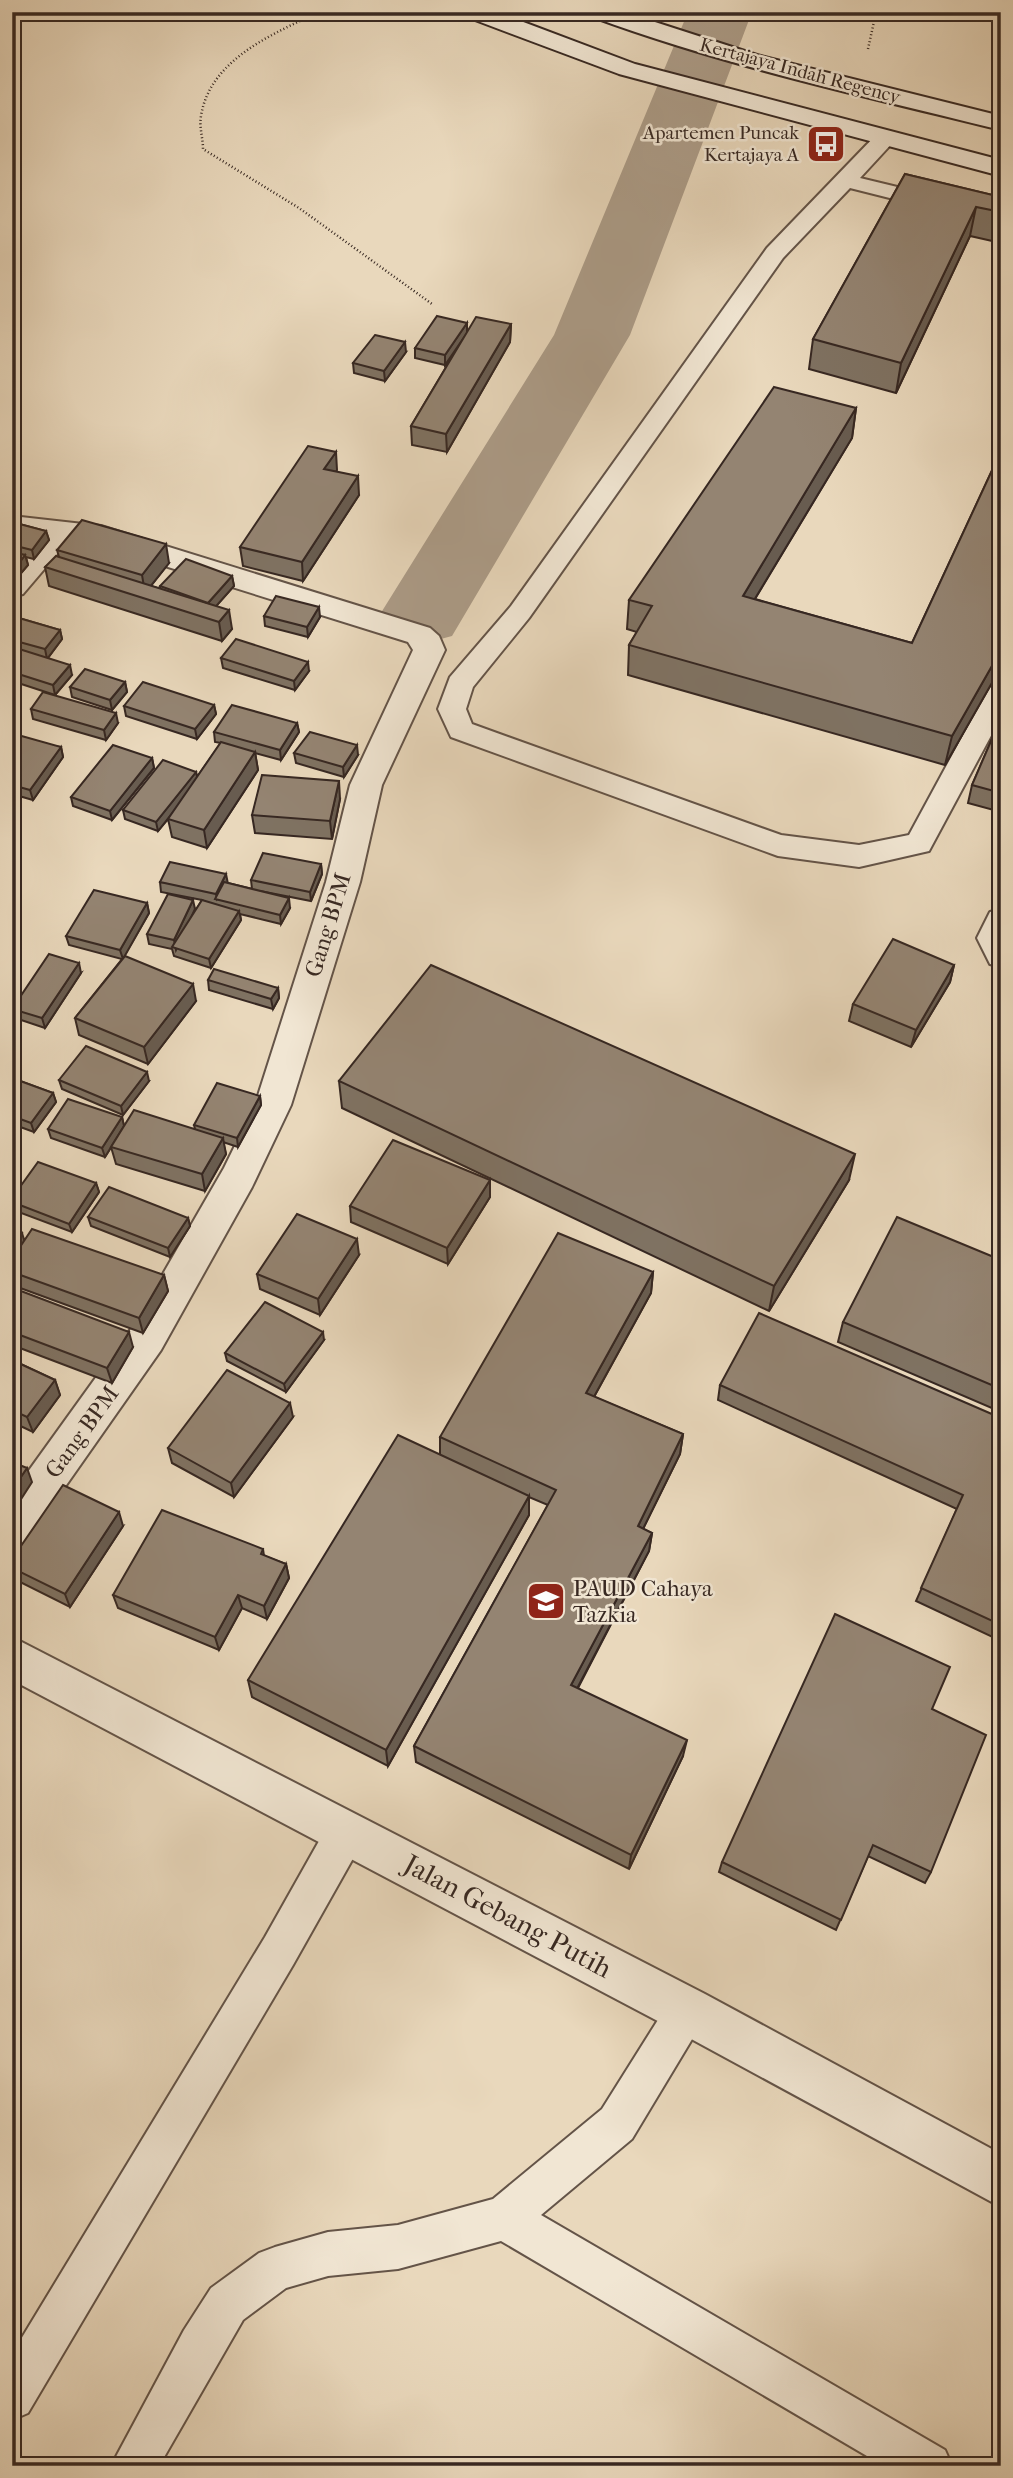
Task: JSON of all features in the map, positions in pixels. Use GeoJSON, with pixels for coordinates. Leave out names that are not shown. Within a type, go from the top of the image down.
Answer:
{"type":"FeatureCollection","features":[{"type":"Feature","properties":{"kind":"street","name":"Kertajaya Indah Regency"},"geometry":{"type":"LineString","coordinates":[[475,12],[627,69],[1001,168]]}},
{"type":"Feature","properties":{"kind":"street","name":"Kertajaya Indah Regency"},"geometry":{"type":"LineString","coordinates":[[601,12],[653,32],[736,56],[1001,123]]}},
{"type":"Feature","properties":{"kind":"street"},"geometry":{"type":"LineString","coordinates":[[12,525],[62,529]]}},
{"type":"Feature","properties":{"kind":"street"},"geometry":{"type":"LineString","coordinates":[[12,587],[62,529]]}},
{"type":"Feature","properties":{"kind":"street","name":"Gang BPM"},"geometry":{"type":"LineString","coordinates":[[12,1528],[147,1338],[239,1176],[273,1105],[343,881],[366,785],[429,650],[428,643],[419,635],[90,533],[62,529]]}},
{"type":"Feature","properties":{"kind":"street","name":"Jalan Gebang Putih"},"geometry":{"type":"LineString","coordinates":[[12,1657],[688,2011],[1001,2182]]}},
{"type":"Feature","properties":{"kind":"lane"},"geometry":{"type":"LineString","coordinates":[[885,139],[775,253],[520,612],[460,684],[452,709],[461,730],[778,845],[859,856],[919,844],[1001,691]]}},
{"type":"Feature","properties":{"kind":"lane"},"geometry":{"type":"LineString","coordinates":[[846,181],[1001,219]]}},
{"type":"Feature","properties":{"kind":"lane"},"geometry":{"type":"LineString","coordinates":[[1001,920],[992,938],[1001,956]]}},
{"type":"Feature","properties":{"kind":"lane"},"geometry":{"type":"LineString","coordinates":[[12,2397],[279,1951],[346,1832]]}},
{"type":"Feature","properties":{"kind":"lane"},"geometry":{"type":"LineString","coordinates":[[134,2466],[200,2346],[227,2304],[275,2269],[328,2254],[398,2247],[504,2218],[617,2124],[688,2011]]}},
{"type":"Feature","properties":{"kind":"lane"},"geometry":{"type":"LineString","coordinates":[[504,2218],[929,2466]]}},
{"type":"Feature","properties":{"kind":"path"},"geometry":{"type":"LineString","coordinates":[[319,12],[252,44],[215,80],[201,116],[203,149],[299,208],[432,304]]}},
{"type":"Feature","properties":{"kind":"building"},"geometry":{"type":"Polygon","coordinates":[[[905,174],[1001,197],[1001,212],[976,207],[901,363],[813,339],[905,174]]]}},
{"type":"Feature","properties":{"kind":"building"},"geometry":{"type":"Polygon","coordinates":[[[437,316],[467,323],[445,355],[415,348],[437,316]]]}},
{"type":"Feature","properties":{"kind":"building"},"geometry":{"type":"Polygon","coordinates":[[[476,317],[511,324],[446,434],[411,426],[476,317]]]}},
{"type":"Feature","properties":{"kind":"building"},"geometry":{"type":"Polygon","coordinates":[[[375,335],[405,342],[384,371],[353,363],[375,335]]]}},
{"type":"Feature","properties":{"kind":"building"},"geometry":{"type":"Polygon","coordinates":[[[774,387],[856,408],[743,596],[912,643],[1001,451],[1001,650],[952,736],[629,645],[652,606],[629,600],[774,387]]]}},
{"type":"Feature","properties":{"kind":"building"},"geometry":{"type":"Polygon","coordinates":[[[308,446],[336,452],[324,469],[358,476],[302,562],[240,547],[308,446]]]}},
{"type":"Feature","properties":{"kind":"building"},"geometry":{"type":"Polygon","coordinates":[[[82,520],[166,544],[142,575],[57,550],[82,520]]]}},
{"type":"Feature","properties":{"kind":"building"},"geometry":{"type":"Polygon","coordinates":[[[12,522],[46,531],[32,550],[12,545],[12,522]]]}},
{"type":"Feature","properties":{"kind":"building"},"geometry":{"type":"Polygon","coordinates":[[[12,552],[25,555],[14,570],[12,569],[12,552]]]}},
{"type":"Feature","properties":{"kind":"building"},"geometry":{"type":"Polygon","coordinates":[[[56,556],[229,610],[219,622],[45,567],[56,556]]]}},
{"type":"Feature","properties":{"kind":"building"},"geometry":{"type":"Polygon","coordinates":[[[186,559],[232,576],[208,603],[160,586],[186,559]]]}},
{"type":"Feature","properties":{"kind":"building"},"geometry":{"type":"Polygon","coordinates":[[[276,596],[319,607],[307,627],[264,616],[276,596]]]}},
{"type":"Feature","properties":{"kind":"building"},"geometry":{"type":"Polygon","coordinates":[[[12,616],[60,630],[45,649],[12,640],[12,616]]]}},
{"type":"Feature","properties":{"kind":"building"},"geometry":{"type":"Polygon","coordinates":[[[236,639],[308,662],[294,681],[221,658],[236,639]]]}},
{"type":"Feature","properties":{"kind":"building"},"geometry":{"type":"Polygon","coordinates":[[[16,648],[70,665],[53,685],[12,672],[12,651],[16,648]]]}},
{"type":"Feature","properties":{"kind":"building"},"geometry":{"type":"Polygon","coordinates":[[[85,669],[125,682],[110,700],[70,687],[85,669]]]}},
{"type":"Feature","properties":{"kind":"building"},"geometry":{"type":"Polygon","coordinates":[[[143,682],[214,705],[195,729],[124,706],[143,682]]]}},
{"type":"Feature","properties":{"kind":"building"},"geometry":{"type":"Polygon","coordinates":[[[43,692],[116,713],[104,730],[31,709],[43,692]]]}},
{"type":"Feature","properties":{"kind":"building"},"geometry":{"type":"Polygon","coordinates":[[[232,705],[297,723],[280,750],[214,732],[232,705]]]}},
{"type":"Feature","properties":{"kind":"building"},"geometry":{"type":"Polygon","coordinates":[[[1001,718],[1001,793],[972,785],[1001,718]]]}},
{"type":"Feature","properties":{"kind":"building"},"geometry":{"type":"Polygon","coordinates":[[[310,732],[357,745],[343,767],[294,753],[310,732]]]}},
{"type":"Feature","properties":{"kind":"building"},"geometry":{"type":"Polygon","coordinates":[[[18,735],[61,747],[30,790],[12,785],[12,742],[18,735]]]}},
{"type":"Feature","properties":{"kind":"building"},"geometry":{"type":"Polygon","coordinates":[[[221,742],[255,752],[204,830],[168,819],[221,742]]]}},
{"type":"Feature","properties":{"kind":"building"},"geometry":{"type":"Polygon","coordinates":[[[113,745],[152,758],[110,811],[71,797],[113,745]]]}},
{"type":"Feature","properties":{"kind":"building"},"geometry":{"type":"Polygon","coordinates":[[[163,760],[196,772],[156,822],[123,810],[163,760]]]}},
{"type":"Feature","properties":{"kind":"building"},"geometry":{"type":"Polygon","coordinates":[[[262,775],[339,781],[330,821],[252,815],[262,775]]]}},
{"type":"Feature","properties":{"kind":"building"},"geometry":{"type":"Polygon","coordinates":[[[263,853],[321,864],[310,892],[251,880],[263,853]]]}},
{"type":"Feature","properties":{"kind":"building"},"geometry":{"type":"Polygon","coordinates":[[[170,862],[226,874],[216,894],[160,882],[170,862]]]}},
{"type":"Feature","properties":{"kind":"building"},"geometry":{"type":"Polygon","coordinates":[[[224,882],[289,898],[280,915],[215,899],[224,882]]]}},
{"type":"Feature","properties":{"kind":"building"},"geometry":{"type":"Polygon","coordinates":[[[94,890],[147,903],[120,950],[66,936],[94,890]]]}},
{"type":"Feature","properties":{"kind":"building"},"geometry":{"type":"Polygon","coordinates":[[[168,894],[193,900],[174,940],[147,934],[168,894]]]}},
{"type":"Feature","properties":{"kind":"building"},"geometry":{"type":"Polygon","coordinates":[[[202,900],[239,911],[209,959],[172,947],[202,900]]]}},
{"type":"Feature","properties":{"kind":"building"},"geometry":{"type":"Polygon","coordinates":[[[893,939],[954,965],[916,1030],[853,1004],[893,939]]]}},
{"type":"Feature","properties":{"kind":"building"},"geometry":{"type":"Polygon","coordinates":[[[49,954],[79,963],[42,1018],[12,1009],[49,954]]]}},
{"type":"Feature","properties":{"kind":"building"},"geometry":{"type":"Polygon","coordinates":[[[125,956],[193,984],[144,1047],[75,1018],[125,956]]]}},
{"type":"Feature","properties":{"kind":"building"},"geometry":{"type":"Polygon","coordinates":[[[431,965],[855,1154],[774,1286],[339,1081],[431,965]]]}},
{"type":"Feature","properties":{"kind":"building"},"geometry":{"type":"Polygon","coordinates":[[[214,969],[278,988],[271,999],[208,980],[214,969]]]}},
{"type":"Feature","properties":{"kind":"building"},"geometry":{"type":"Polygon","coordinates":[[[86,1046],[147,1072],[121,1106],[59,1080],[86,1046]]]}},
{"type":"Feature","properties":{"kind":"building"},"geometry":{"type":"Polygon","coordinates":[[[12,1078],[53,1093],[31,1123],[12,1116],[12,1078]]]}},
{"type":"Feature","properties":{"kind":"building"},"geometry":{"type":"Polygon","coordinates":[[[217,1083],[260,1096],[237,1138],[194,1125],[217,1083]]]}},
{"type":"Feature","properties":{"kind":"building"},"geometry":{"type":"Polygon","coordinates":[[[68,1099],[122,1117],[102,1148],[48,1129],[68,1099]]]}},
{"type":"Feature","properties":{"kind":"building"},"geometry":{"type":"Polygon","coordinates":[[[134,1110],[223,1138],[202,1174],[111,1147],[134,1110]]]}},
{"type":"Feature","properties":{"kind":"building"},"geometry":{"type":"Polygon","coordinates":[[[393,1140],[490,1180],[447,1248],[350,1206],[393,1140]]]}},
{"type":"Feature","properties":{"kind":"building"},"geometry":{"type":"Polygon","coordinates":[[[38,1162],[96,1183],[69,1224],[12,1202],[12,1198],[38,1162]]]}},
{"type":"Feature","properties":{"kind":"building"},"geometry":{"type":"Polygon","coordinates":[[[109,1187],[188,1218],[168,1248],[88,1217],[109,1187]]]}},
{"type":"Feature","properties":{"kind":"building"},"geometry":{"type":"Polygon","coordinates":[[[297,1214],[357,1239],[318,1299],[257,1274],[297,1214]]]}},
{"type":"Feature","properties":{"kind":"building"},"geometry":{"type":"Polygon","coordinates":[[[897,1217],[1001,1260],[1001,1389],[843,1322],[897,1217]]]}},
{"type":"Feature","properties":{"kind":"building"},"geometry":{"type":"Polygon","coordinates":[[[12,1228],[22,1233],[12,1245],[12,1228]]]}},
{"type":"Feature","properties":{"kind":"building"},"geometry":{"type":"Polygon","coordinates":[[[32,1229],[164,1275],[139,1318],[12,1272],[12,1259],[32,1229]]]}},
{"type":"Feature","properties":{"kind":"building"},"geometry":{"type":"Polygon","coordinates":[[[558,1233],[653,1272],[586,1393],[683,1434],[638,1526],[652,1533],[571,1685],[687,1740],[631,1855],[414,1746],[556,1490],[440,1437],[558,1233]]]}},
{"type":"Feature","properties":{"kind":"building"},"geometry":{"type":"Polygon","coordinates":[[[13,1288],[129,1332],[107,1368],[12,1332],[13,1288]]]}},
{"type":"Feature","properties":{"kind":"building"},"geometry":{"type":"Polygon","coordinates":[[[265,1302],[323,1332],[284,1384],[225,1353],[265,1302]]]}},
{"type":"Feature","properties":{"kind":"building"},"geometry":{"type":"Polygon","coordinates":[[[759,1313],[1001,1418],[1001,1625],[921,1588],[963,1495],[720,1385],[759,1313]]]}},
{"type":"Feature","properties":{"kind":"building"},"geometry":{"type":"Polygon","coordinates":[[[12,1360],[55,1380],[27,1417],[12,1410],[12,1360]]]}},
{"type":"Feature","properties":{"kind":"building"},"geometry":{"type":"Polygon","coordinates":[[[227,1370],[290,1403],[231,1483],[168,1448],[227,1370]]]}},
{"type":"Feature","properties":{"kind":"building"},"geometry":{"type":"Polygon","coordinates":[[[398,1435],[529,1496],[386,1750],[248,1680],[398,1435]]]}},
{"type":"Feature","properties":{"kind":"building"},"geometry":{"type":"Polygon","coordinates":[[[12,1462],[27,1468],[12,1490],[12,1462]]]}},
{"type":"Feature","properties":{"kind":"building"},"geometry":{"type":"Polygon","coordinates":[[[63,1485],[119,1512],[65,1594],[12,1568],[12,1559],[63,1485]]]}},
{"type":"Feature","properties":{"kind":"building"},"geometry":{"type":"Polygon","coordinates":[[[162,1510],[263,1549],[261,1554],[286,1564],[264,1606],[238,1595],[215,1637],[113,1595],[162,1510]]]}},
{"type":"Feature","properties":{"kind":"building"},"geometry":{"type":"Polygon","coordinates":[[[835,1614],[950,1667],[932,1709],[986,1735],[931,1872],[873,1845],[841,1920],[722,1862],[835,1614]]]}},
{"type":"Feature","properties":{"kind":"waterway"},"geometry":{"type":"LineString","coordinates":[[422,616],[592,335],[720,12]]}},
{"type":"Feature","properties":{"kind":"place","name":"Apartemen Puncak Kertajaya A"},"geometry":{"type":"Point","coordinates":[826,144]}},
{"type":"Feature","properties":{"kind":"place","name":"PAUD Cahaya Tazkia"},"geometry":{"type":"Point","coordinates":[546,1601]}}]}
